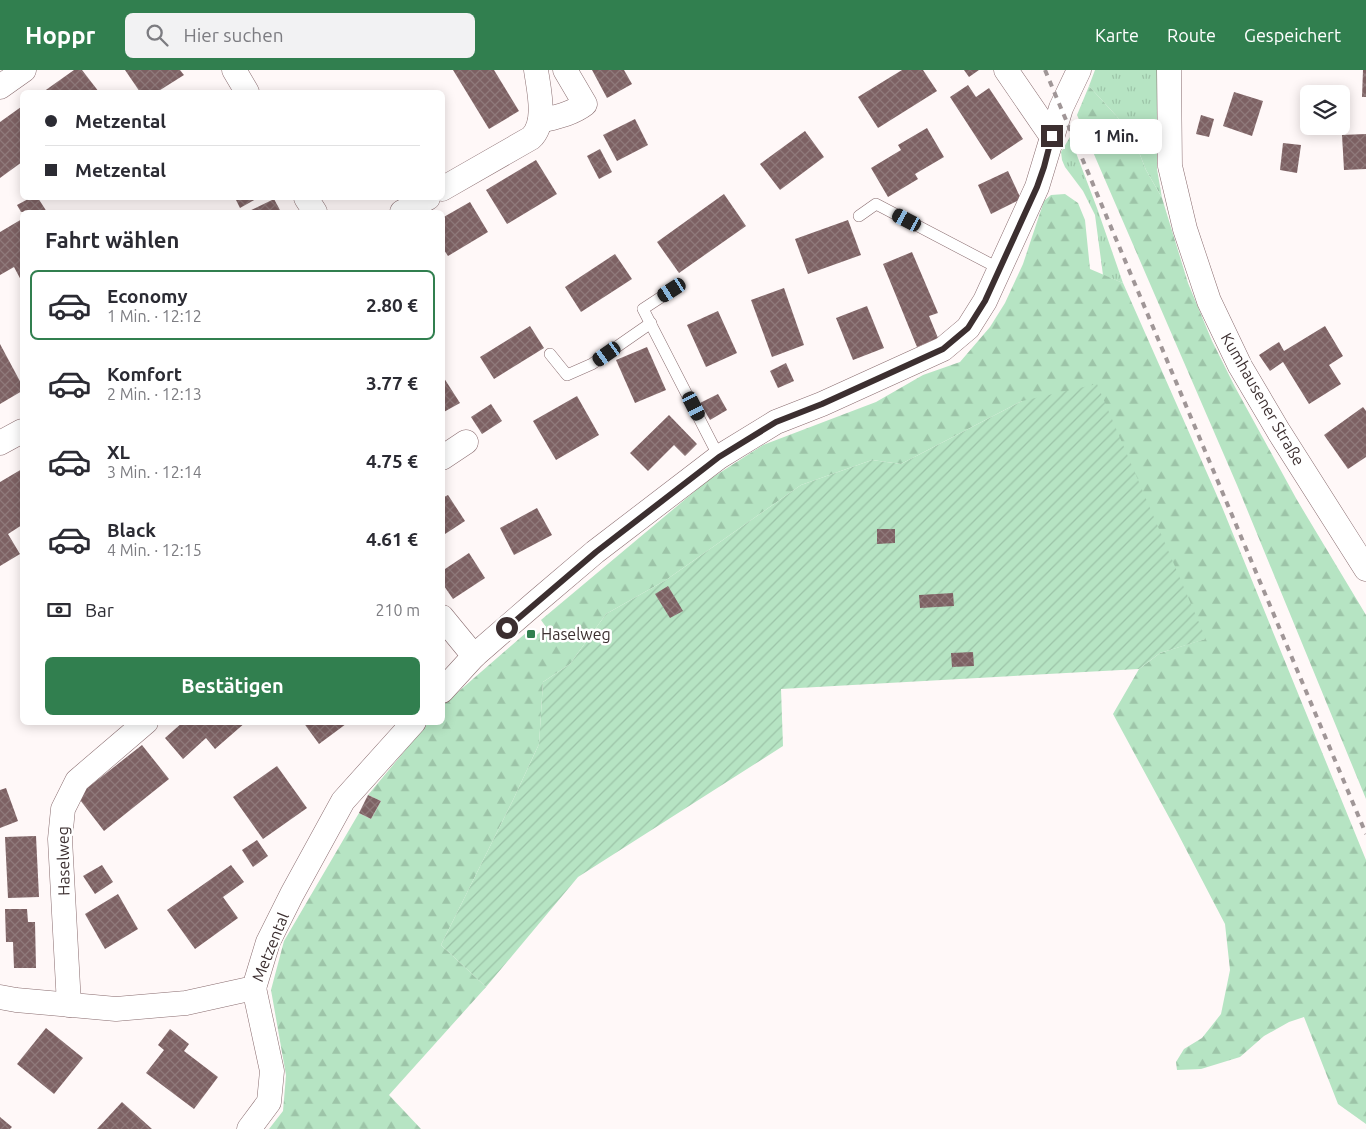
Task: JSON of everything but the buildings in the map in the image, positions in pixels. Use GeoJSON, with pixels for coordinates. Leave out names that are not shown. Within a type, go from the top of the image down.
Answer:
{"type":"FeatureCollection","features":[{"type":"Feature","properties":{"kind":"street"},"geometry":{"type":"LineString","coordinates":[[0,87],[24,70]]}},
{"type":"Feature","properties":{"kind":"street"},"geometry":{"type":"LineString","coordinates":[[234,70],[246,90]]}},
{"type":"Feature","properties":{"kind":"street"},"geometry":{"type":"LineString","coordinates":[[445,187],[531,138],[538,132],[540,121],[536,70]]}},
{"type":"Feature","properties":{"kind":"street"},"geometry":{"type":"LineString","coordinates":[[540,121],[576,110],[585,104],[565,70]]}},
{"type":"Feature","properties":{"kind":"street"},"geometry":{"type":"LineString","coordinates":[[1006,70],[1052,136]]}},
{"type":"Feature","properties":{"kind":"street"},"geometry":{"type":"LineString","coordinates":[[445,688],[474,656],[596,552],[719,457],[776,422],[822,404],[943,349],[968,328],[985,301],[1037,187],[1061,108],[1079,70]]}},
{"type":"Feature","properties":{"kind":"street","name":"Kumhausener Straße"},"geometry":{"type":"LineString","coordinates":[[1169,70],[1170,166],[1185,229],[1209,301],[1240,366],[1279,432],[1366,569]]}},
{"type":"Feature","properties":{"kind":"street"},"geometry":{"type":"LineString","coordinates":[[406,210],[424,200]]}},
{"type":"Feature","properties":{"kind":"street"},"geometry":{"type":"LineString","coordinates":[[0,443],[20,432]]}},
{"type":"Feature","properties":{"kind":"street"},"geometry":{"type":"LineString","coordinates":[[445,456],[466,442]]}},
{"type":"Feature","properties":{"kind":"street"},"geometry":{"type":"LineString","coordinates":[[445,621],[474,656]]}},
{"type":"Feature","properties":{"kind":"street","name":"Haselweg"},"geometry":{"type":"LineString","coordinates":[[69,1005],[60,839],[63,809],[77,781],[142,725]]}},
{"type":"Feature","properties":{"kind":"street","name":"Metzental"},"geometry":{"type":"LineString","coordinates":[[0,997],[116,1009],[186,1003],[254,988],[268,942],[343,801],[411,725]]}},
{"type":"Feature","properties":{"kind":"street"},"geometry":{"type":"LineString","coordinates":[[249,1129],[269,1102],[272,1071],[254,988]]}},
{"type":"Feature","properties":{"kind":"lane"},"geometry":{"type":"LineString","coordinates":[[859,216],[876,204],[1000,269]]}},
{"type":"Feature","properties":{"kind":"lane"},"geometry":{"type":"LineString","coordinates":[[672,290],[643,309],[719,457]]}},
{"type":"Feature","properties":{"kind":"lane"},"geometry":{"type":"LineString","coordinates":[[550,354],[567,375],[592,364],[651,323]]}},
{"type":"Feature","properties":{"kind":"green space"},"geometry":{"type":"Polygon","coordinates":[[[1095,70],[1158,70],[1157,169],[1162,198],[1146,170],[1131,132],[1089,86],[1095,70]]]}},
{"type":"Feature","properties":{"kind":"green space"},"geometry":{"type":"Polygon","coordinates":[[[1089,86],[1131,132],[1146,170],[1162,198],[1188,283],[1212,341],[1297,500],[1366,615],[1366,799],[1237,485],[1077,115],[1089,86]]]}},
{"type":"Feature","properties":{"kind":"green space"},"geometry":{"type":"Polygon","coordinates":[[[1070,137],[1123,283],[1103,275],[1095,215],[1083,191],[1062,160],[1061,152],[1070,137]]]}},
{"type":"Feature","properties":{"kind":"green space"},"geometry":{"type":"Polygon","coordinates":[[[1065,194],[1078,203],[1085,220],[1090,269],[1123,283],[1222,507],[1366,860],[1366,1124],[1338,1104],[1304,1017],[1289,1022],[1264,1036],[1240,1057],[1201,1069],[1177,1070],[1176,1062],[1184,1049],[1202,1038],[1221,1014],[1230,970],[1225,924],[1113,714],[1139,669],[1160,653],[1205,639],[1022,401],[901,464],[872,460],[801,485],[666,580],[606,614],[570,664],[543,682],[539,744],[441,945],[486,987],[389,1095],[421,1129],[269,1129],[283,1111],[286,1075],[271,990],[284,941],[359,813],[371,819],[381,801],[368,795],[426,725],[445,725],[445,703],[527,632],[532,639],[546,627],[541,620],[707,481],[763,445],[876,402],[923,375],[960,362],[990,327],[1005,303],[1023,264],[1044,201],[1051,195],[1065,194]]]}},
{"type":"Feature","properties":{"kind":"green space"},"geometry":{"type":"Polygon","coordinates":[[[1097,384],[1206,639],[1160,653],[1139,669],[781,689],[783,746],[578,877],[486,987],[441,945],[539,744],[543,682],[570,664],[606,614],[666,580],[801,485],[872,460],[901,464],[1022,401],[1097,384]]]}},
{"type":"Feature","properties":{"kind":"railway"},"geometry":{"type":"LineString","coordinates":[[1045,70],[1366,834]]}},
{"type":"Feature","properties":{"kind":"place","name":"Haselweg"},"geometry":{"type":"Point","coordinates":[531,634]}},
{"type":"Feature","properties":{"kind":"route"},"geometry":{"type":"LineString","coordinates":[[507,628],[596,552],[719,457],[776,422],[822,404],[943,349],[968,328],[985,301],[1037,187],[1052,136]]}}]}
